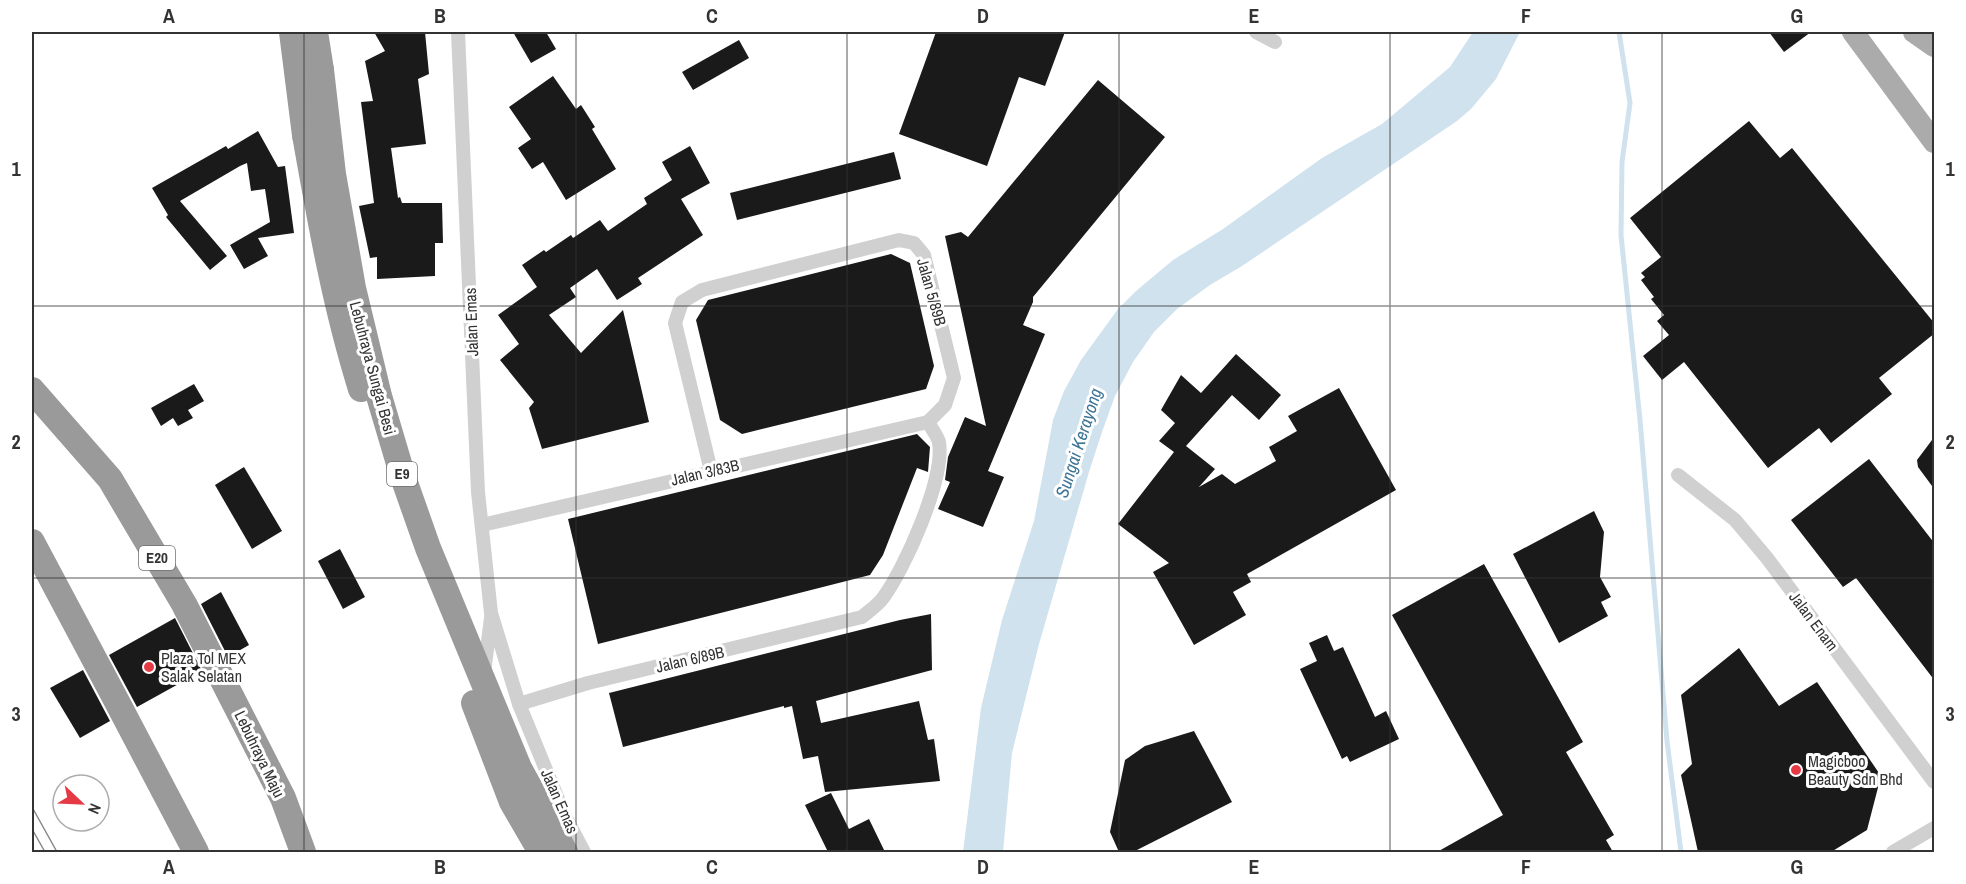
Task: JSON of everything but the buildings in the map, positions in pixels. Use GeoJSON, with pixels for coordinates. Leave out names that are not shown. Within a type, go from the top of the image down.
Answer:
{"type":"FeatureCollection","features":[{"type":"Feature","properties":{"kind":"highway","name":"Lebuhraya Sungai Besi"},"geometry":{"type":"LineString","coordinates":[[292,32],[305,135],[324,244],[349,351],[386,468],[512,802],[541,852]]}},
{"type":"Feature","properties":{"kind":"highway","name":"Lebuhraya Sungai Besi"},"geometry":{"type":"LineString","coordinates":[[315,32],[333,174],[353,288],[379,396],[403,477],[428,548],[519,768],[565,852]]}},
{"type":"Feature","properties":{"kind":"highway","name":"Lebuhraya Maju"},"geometry":{"type":"LineString","coordinates":[[32,390],[110,479],[202,638],[283,798],[303,852]]}},
{"type":"Feature","properties":{"kind":"highway"},"geometry":{"type":"LineString","coordinates":[[32,542],[196,852]]}},
{"type":"Feature","properties":{"kind":"main road"},"geometry":{"type":"LineString","coordinates":[[1853,32],[1935,142]]}},
{"type":"Feature","properties":{"kind":"main road"},"geometry":{"type":"LineString","coordinates":[[1914,32],[1935,46]]}},
{"type":"Feature","properties":{"kind":"street","name":"Jalan Emas"},"geometry":{"type":"LineString","coordinates":[[458,32],[478,492],[491,613],[519,704],[565,816],[584,852]]}},
{"type":"Feature","properties":{"kind":"street"},"geometry":{"type":"LineString","coordinates":[[1256,32],[1275,42]]}},
{"type":"Feature","properties":{"kind":"street","name":"Jalan 5/89B"},"geometry":{"type":"LineString","coordinates":[[711,471],[675,323],[682,302],[702,290],[899,240],[914,243],[924,255],[954,378],[945,405],[928,422]]}},
{"type":"Feature","properties":{"kind":"street","name":"Jalan 3/83B"},"geometry":{"type":"LineString","coordinates":[[482,525],[928,422]]}},
{"type":"Feature","properties":{"kind":"street","name":"Jalan 6/89B"},"geometry":{"type":"LineString","coordinates":[[519,704],[588,683],[862,617],[882,600],[898,573],[928,504],[939,463],[939,440],[928,422]]}},
{"type":"Feature","properties":{"kind":"street","name":"Jalan Enam"},"geometry":{"type":"LineString","coordinates":[[1678,475],[1735,520],[1767,558],[1935,782]]}},
{"type":"Feature","properties":{"kind":"street","name":"Jalan Emas"},"geometry":{"type":"LineString","coordinates":[[491,613],[478,716],[529,852]]}},
{"type":"Feature","properties":{"kind":"street"},"geometry":{"type":"LineString","coordinates":[[1893,852],[1935,828]]}},
{"type":"Feature","properties":{"kind":"water","name":"Sungai Kerayong"},"geometry":{"type":"Polygon","coordinates":[[[1473,32],[1520,32],[1496,79],[1471,109],[1457,121],[1177,309],[1154,332],[1133,362],[1115,396],[1102,432],[1039,644],[1012,753],[1003,852],[963,852],[981,708],[1002,620],[1034,521],[1053,420],[1064,391],[1081,360],[1118,309],[1173,260],[1223,229],[1322,158],[1382,124],[1450,67],[1473,32]]]}},
{"type":"Feature","properties":{"kind":"waterway"},"geometry":{"type":"LineString","coordinates":[[1619,32],[1630,103],[1622,162],[1621,235],[1640,420],[1667,741],[1681,852]]}},
{"type":"Feature","properties":{"kind":"tram line"},"geometry":{"type":"LineString","coordinates":[[32,807],[57,852]]}},
{"type":"Feature","properties":{"kind":"tram line"},"geometry":{"type":"LineString","coordinates":[[32,829],[45,852]]}},
{"type":"Feature","properties":{"kind":"place","name":"Plaza Tol MEX Salak Selatan"},"geometry":{"type":"Point","coordinates":[149,667]}},
{"type":"Feature","properties":{"kind":"place","name":"Magicboo Beauty Sdn Bhd"},"geometry":{"type":"Point","coordinates":[1796,770]}}]}
